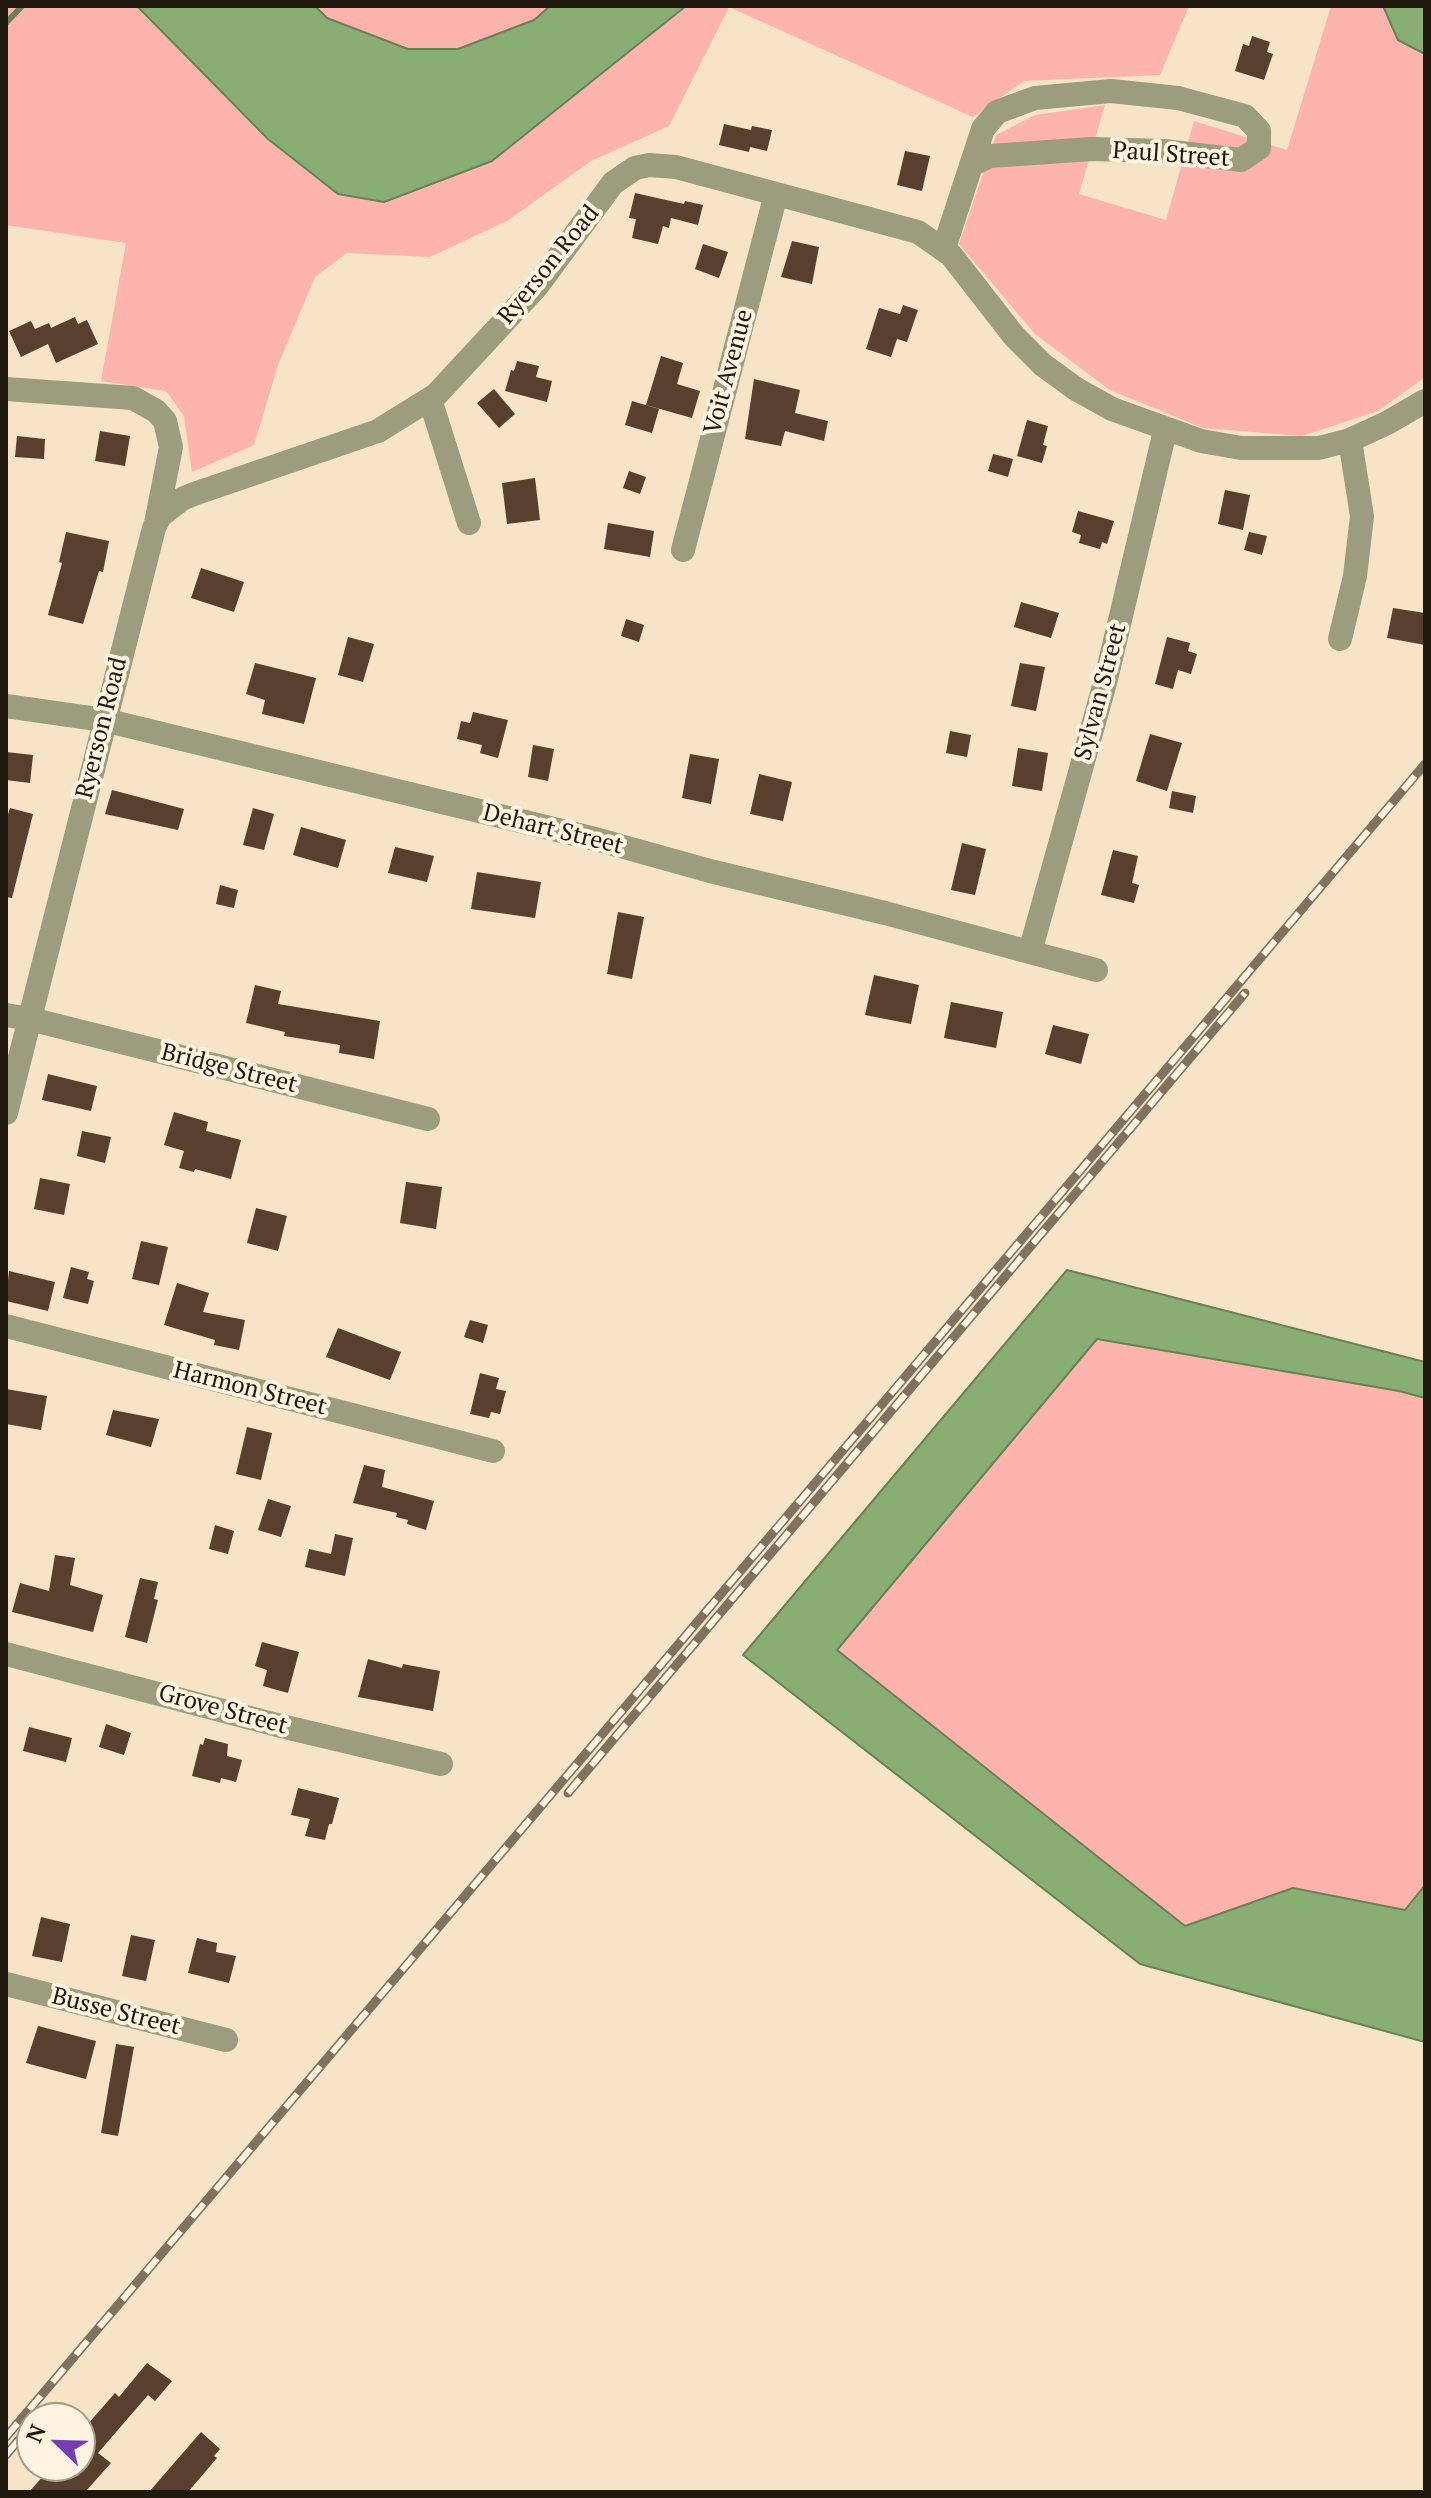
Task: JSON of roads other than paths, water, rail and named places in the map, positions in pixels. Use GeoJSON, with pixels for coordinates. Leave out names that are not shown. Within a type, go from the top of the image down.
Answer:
{"type":"FeatureCollection","features":[{"type":"Feature","properties":{"kind":"street","name":"Paul Street"},"geometry":{"type":"LineString","coordinates":[[944,248],[971,165],[983,129],[997,112],[1035,98],[1111,91],[1178,98],[1245,116],[1259,131],[1259,148],[1241,160],[1164,151],[1092,149],[990,156],[971,165]]}},
{"type":"Feature","properties":{"kind":"street","name":"Ryerson Road"},"geometry":{"type":"LineString","coordinates":[[6,1113],[18,1017],[160,516],[182,499],[378,431],[430,399],[456,376],[538,285],[613,183],[635,168],[662,165],[905,226],[944,248],[1014,336],[1043,365],[1076,389],[1112,409],[1165,431],[1241,448],[1319,448],[1350,440],[1425,401]]}},
{"type":"Feature","properties":{"kind":"street","name":"Voit Avenue"},"geometry":{"type":"LineString","coordinates":[[683,550],[776,194]]}},
{"type":"Feature","properties":{"kind":"street"},"geometry":{"type":"LineString","coordinates":[[6,389],[133,398],[156,411],[165,421],[171,447],[155,525]]}},
{"type":"Feature","properties":{"kind":"street"},"geometry":{"type":"LineString","coordinates":[[430,399],[469,523]]}},
{"type":"Feature","properties":{"kind":"street","name":"Sylvan Street"},"geometry":{"type":"LineString","coordinates":[[1030,952],[1106,679],[1165,431]]}},
{"type":"Feature","properties":{"kind":"street"},"geometry":{"type":"LineString","coordinates":[[1340,639],[1355,576],[1362,516],[1350,440]]}},
{"type":"Feature","properties":{"kind":"street","name":"Dehart Street"},"geometry":{"type":"LineString","coordinates":[[6,706],[104,720],[599,840],[1096,970]]}},
{"type":"Feature","properties":{"kind":"street","name":"Bridge Street"},"geometry":{"type":"LineString","coordinates":[[18,1017],[428,1119]]}},
{"type":"Feature","properties":{"kind":"street","name":"Harmon Street"},"geometry":{"type":"LineString","coordinates":[[6,1326],[493,1451]]}},
{"type":"Feature","properties":{"kind":"street","name":"Grove Street"},"geometry":{"type":"LineString","coordinates":[[6,1654],[441,1764]]}},
{"type":"Feature","properties":{"kind":"street","name":"Busse Street"},"geometry":{"type":"LineString","coordinates":[[6,1984],[226,2040]]}},
{"type":"Feature","properties":{"kind":"waterway"},"geometry":{"type":"LineString","coordinates":[[6,23],[22,6]]}},
{"type":"Feature","properties":{"kind":"railway"},"geometry":{"type":"LineString","coordinates":[[6,2437],[1425,764]]}},
{"type":"Feature","properties":{"kind":"railway"},"geometry":{"type":"LineString","coordinates":[[568,1793],[1245,993]]}},
{"type":"Feature","properties":{"kind":"railway"},"geometry":{"type":"LineString","coordinates":[[6,2455],[16,2443]]}}]}
